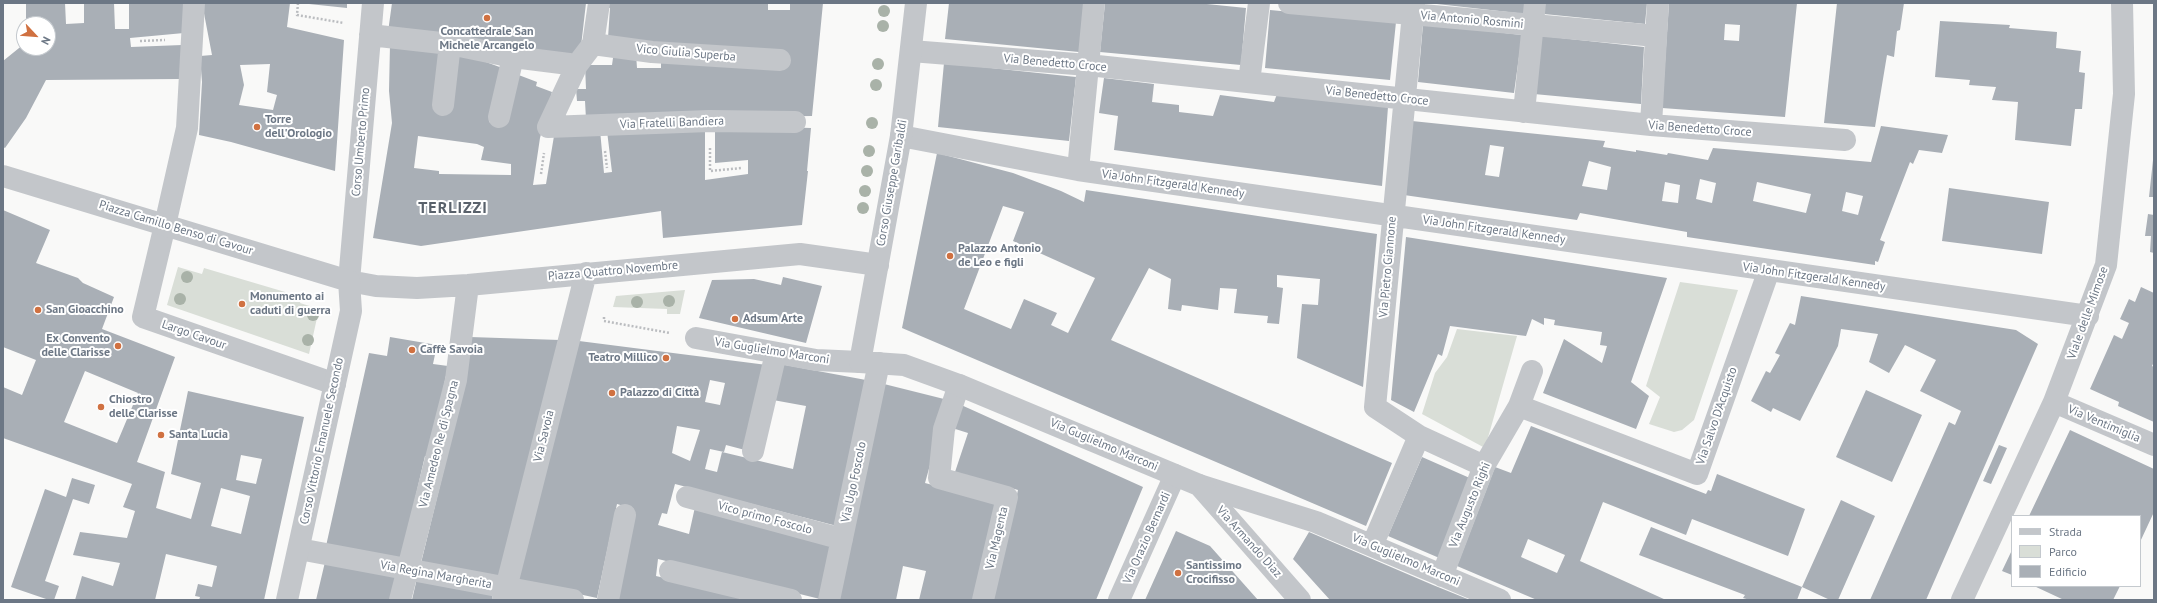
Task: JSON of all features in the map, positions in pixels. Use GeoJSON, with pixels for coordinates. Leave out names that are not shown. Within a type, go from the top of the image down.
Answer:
{"type":"FeatureCollection","features":[{"type":"Feature","properties":{"kind":"street"},"geometry":{"type":"LineString","coordinates":[[165,225],[186,128],[194,3]]}},
{"type":"Feature","properties":{"kind":"street","name":"Corso Umberto Primo"},"geometry":{"type":"LineString","coordinates":[[349,281],[373,3]]}},
{"type":"Feature","properties":{"kind":"street"},"geometry":{"type":"LineString","coordinates":[[370,31],[450,44],[513,57],[577,65],[593,44],[599,3]]}},
{"type":"Feature","properties":{"kind":"street","name":"Corso Giuseppe Garibaldi"},"geometry":{"type":"LineString","coordinates":[[870,362],[878,265],[901,136],[916,3]]}},
{"type":"Feature","properties":{"kind":"street"},"geometry":{"type":"LineString","coordinates":[[1078,170],[1094,3]]}},
{"type":"Feature","properties":{"kind":"street"},"geometry":{"type":"LineString","coordinates":[[1250,82],[1259,3]]}},
{"type":"Feature","properties":{"kind":"street","name":"Via Antonio Rosmini"},"geometry":{"type":"LineString","coordinates":[[1289,3],[1413,9],[1532,25],[1656,36]]}},
{"type":"Feature","properties":{"kind":"street"},"geometry":{"type":"LineString","coordinates":[[1524,112],[1535,3]]}},
{"type":"Feature","properties":{"kind":"street"},"geometry":{"type":"LineString","coordinates":[[1651,125],[1658,3]]}},
{"type":"Feature","properties":{"kind":"street","name":"Viale delle Mimose"},"geometry":{"type":"LineString","coordinates":[[1962,600],[2054,402],[2088,316],[2106,265],[2124,94],[2122,3]]}},
{"type":"Feature","properties":{"kind":"street","name":"Via Pietro Giannone"},"geometry":{"type":"LineString","coordinates":[[1413,9],[1405,100],[1392,216],[1375,407],[1419,436],[1484,466]]}},
{"type":"Feature","properties":{"kind":"street"},"geometry":{"type":"LineString","coordinates":[[443,105],[450,44]]}},
{"type":"Feature","properties":{"kind":"street","name":"Vico Giulia Superba"},"geometry":{"type":"LineString","coordinates":[[593,44],[652,52],[780,60]]}},
{"type":"Feature","properties":{"kind":"street","name":"Via Benedetto Croce"},"geometry":{"type":"LineString","coordinates":[[910,51],[1088,65],[1405,100],[1651,125],[1845,140]]}},
{"type":"Feature","properties":{"kind":"street"},"geometry":{"type":"LineString","coordinates":[[499,117],[513,57]]}},
{"type":"Feature","properties":{"kind":"street","name":"Via Fratelli Bandiera"},"geometry":{"type":"LineString","coordinates":[[577,65],[548,127],[710,121],[795,122]]}},
{"type":"Feature","properties":{"kind":"street","name":"Via John Fitzgerald Kennedy"},"geometry":{"type":"LineString","coordinates":[[901,136],[1078,170],[2088,316]]}},
{"type":"Feature","properties":{"kind":"street","name":"Piazza Camillo Benso di Cavour"},"geometry":{"type":"LineString","coordinates":[[3,176],[349,281]]}},
{"type":"Feature","properties":{"kind":"street","name":"Largo Cavour"},"geometry":{"type":"LineString","coordinates":[[165,225],[143,317],[334,384]]}},
{"type":"Feature","properties":{"kind":"street","name":"Piazza Quattro Novembre"},"geometry":{"type":"LineString","coordinates":[[349,281],[376,286],[417,288],[468,285],[800,254],[878,265]]}},
{"type":"Feature","properties":{"kind":"street","name":"Via Salvo D'Acquisto"},"geometry":{"type":"LineString","coordinates":[[1519,406],[1697,474],[1769,270]]}},
{"type":"Feature","properties":{"kind":"street","name":"Via Savoia"},"geometry":{"type":"LineString","coordinates":[[504,594],[586,273]]}},
{"type":"Feature","properties":{"kind":"street","name":"Corso Vittorio Emanuele Secondo"},"geometry":{"type":"LineString","coordinates":[[287,600],[350,311],[349,281]]}},
{"type":"Feature","properties":{"kind":"street","name":"Via Amedeo Re di Spagna"},"geometry":{"type":"LineString","coordinates":[[400,600],[456,380],[468,285]]}},
{"type":"Feature","properties":{"kind":"street","name":"Via Guglielmo Marconi"},"geometry":{"type":"LineString","coordinates":[[696,338],[816,360],[904,365],[960,385],[1198,485],[1316,522],[1500,600]]}},
{"type":"Feature","properties":{"kind":"street"},"geometry":{"type":"LineString","coordinates":[[753,451],[776,353]]}},
{"type":"Feature","properties":{"kind":"street","name":"Via Ugo Foscolo"},"geometry":{"type":"LineString","coordinates":[[829,600],[842,539],[870,362]]}},
{"type":"Feature","properties":{"kind":"street","name":"Via Augusto Righi"},"geometry":{"type":"LineString","coordinates":[[1442,576],[1484,466],[1519,406],[1532,371]]}},
{"type":"Feature","properties":{"kind":"street","name":"Via Magenta"},"geometry":{"type":"LineString","coordinates":[[960,385],[944,429],[939,478],[1006,497],[983,600]]}},
{"type":"Feature","properties":{"kind":"street","name":"Via Ventimiglia"},"geometry":{"type":"LineString","coordinates":[[2054,402],[2154,445]]}},
{"type":"Feature","properties":{"kind":"street"},"geometry":{"type":"LineString","coordinates":[[1372,546],[1419,436]]}},
{"type":"Feature","properties":{"kind":"street","name":"Via Orazio Bernardi"},"geometry":{"type":"LineString","coordinates":[[1119,600],[1175,475]]}},
{"type":"Feature","properties":{"kind":"street","name":"Via Armando Diaz"},"geometry":{"type":"LineString","coordinates":[[1198,485],[1300,600]]}},
{"type":"Feature","properties":{"kind":"street","name":"Vico primo Foscolo"},"geometry":{"type":"LineString","coordinates":[[687,497],[842,539]]}},
{"type":"Feature","properties":{"kind":"street"},"geometry":{"type":"LineString","coordinates":[[608,600],[625,515]]}},
{"type":"Feature","properties":{"kind":"street","name":"Via Regina Margherita"},"geometry":{"type":"LineString","coordinates":[[299,549],[408,570],[504,594],[573,600]]}},
{"type":"Feature","properties":{"kind":"street"},"geometry":{"type":"LineString","coordinates":[[670,571],[791,600]]}},
{"type":"Feature","properties":{"kind":"path"},"geometry":{"type":"LineString","coordinates":[[298,3],[297,15],[370,31]]}},
{"type":"Feature","properties":{"kind":"path"},"geometry":{"type":"LineString","coordinates":[[710,121],[710,171],[742,168]]}},
{"type":"Feature","properties":{"kind":"path"},"geometry":{"type":"LineString","coordinates":[[604,315],[604,322],[696,338]]}},
{"type":"Feature","properties":{"kind":"green space"},"geometry":{"type":"Polygon","coordinates":[[[178,267],[202,274],[204,268],[302,297],[300,303],[319,309],[309,354],[167,305],[178,267]]]}},
{"type":"Feature","properties":{"kind":"green space"},"geometry":{"type":"Polygon","coordinates":[[[1680,282],[1738,290],[1694,420],[1682,430],[1674,432],[1649,424],[1660,397],[1646,386],[1680,282]]]}},
{"type":"Feature","properties":{"kind":"green space"},"geometry":{"type":"Polygon","coordinates":[[[685,290],[680,314],[667,314],[667,309],[613,307],[616,296],[685,290]]]}},
{"type":"Feature","properties":{"kind":"green space"},"geometry":{"type":"Polygon","coordinates":[[[1457,329],[1517,336],[1485,448],[1422,414],[1435,373],[1447,357],[1457,329]]]}},
{"type":"Feature","properties":{"kind":"building"},"geometry":{"type":"Polygon","coordinates":[[[26,3],[65,3],[66,24],[84,23],[84,3],[114,3],[115,29],[129,29],[129,3],[185,3],[184,33],[130,38],[131,47],[182,45],[181,79],[46,80],[26,118],[5,148],[3,147],[3,61],[16,50],[16,56],[56,56],[56,16],[26,16],[26,3]]]}},
{"type":"Feature","properties":{"kind":"building"},"geometry":{"type":"Polygon","coordinates":[[[202,3],[290,3],[287,27],[344,40],[335,171],[231,142],[199,135],[202,82],[200,56],[212,55],[202,3]],[[270,64],[240,65],[244,85],[239,105],[273,110],[277,95],[267,92],[270,64]]]}},
{"type":"Feature","properties":{"kind":"building"},"geometry":{"type":"Polygon","coordinates":[[[347,3],[347,8],[309,4],[347,3]]]}},
{"type":"Feature","properties":{"kind":"building","name":"Concattedrale San Michele Arcangelo"},"geometry":{"type":"Polygon","coordinates":[[[392,3],[586,3],[580,55],[388,32],[392,3]]]}},
{"type":"Feature","properties":{"kind":"building"},"geometry":{"type":"Polygon","coordinates":[[[606,3],[768,3],[768,10],[790,10],[790,3],[823,3],[812,116],[586,119],[585,101],[577,101],[576,89],[586,89],[585,65],[612,65],[613,58],[636,54],[637,68],[661,68],[661,63],[608,38],[610,8],[605,7],[606,3]]]}},
{"type":"Feature","properties":{"kind":"building"},"geometry":{"type":"Polygon","coordinates":[[[949,3],[1084,3],[1079,52],[945,39],[949,3]]]}},
{"type":"Feature","properties":{"kind":"building"},"geometry":{"type":"Polygon","coordinates":[[[1105,3],[1197,3],[1246,8],[1241,65],[1100,52],[1105,3]]]}},
{"type":"Feature","properties":{"kind":"building"},"geometry":{"type":"Polygon","coordinates":[[[1428,3],[1527,3],[1526,14],[1428,3]]]}},
{"type":"Feature","properties":{"kind":"building"},"geometry":{"type":"Polygon","coordinates":[[[1545,3],[1647,3],[1645,24],[1544,14],[1545,3]]]}},
{"type":"Feature","properties":{"kind":"building"},"geometry":{"type":"Polygon","coordinates":[[[1669,3],[1797,3],[1785,117],[1662,108],[1669,3]],[[1725,24],[1724,40],[1739,41],[1740,25],[1725,24]]]}},
{"type":"Feature","properties":{"kind":"building"},"geometry":{"type":"Polygon","coordinates":[[[1837,3],[1904,3],[1900,30],[1897,31],[1894,57],[1887,55],[1875,127],[1824,123],[1837,3]]]}},
{"type":"Feature","properties":{"kind":"building"},"geometry":{"type":"Polygon","coordinates":[[[1270,10],[1396,22],[1390,80],[1265,68],[1270,10]]]}},
{"type":"Feature","properties":{"kind":"building"},"geometry":{"type":"Polygon","coordinates":[[[1940,21],[2010,25],[2009,28],[2057,32],[2056,48],[2081,51],[2079,72],[2085,73],[2082,109],[2075,109],[2071,146],[2015,140],[2018,102],[1992,100],[1996,87],[1969,85],[1970,80],[1935,77],[1940,21]]]}},
{"type":"Feature","properties":{"kind":"building"},"geometry":{"type":"Polygon","coordinates":[[[1423,24],[1522,35],[1514,93],[1418,82],[1423,24]]]}},
{"type":"Feature","properties":{"kind":"building"},"geometry":{"type":"Polygon","coordinates":[[[1542,36],[1644,47],[1641,104],[1534,94],[1542,36]]]}},
{"type":"Feature","properties":{"kind":"building"},"geometry":{"type":"Polygon","coordinates":[[[390,45],[456,51],[505,69],[493,102],[489,122],[503,125],[516,74],[537,82],[536,86],[552,92],[540,138],[533,185],[546,184],[554,136],[600,130],[604,173],[612,172],[607,131],[705,128],[705,180],[748,174],[748,160],[715,163],[715,125],[811,128],[802,225],[663,238],[661,211],[421,246],[373,238],[392,123],[389,91],[390,45]],[[418,136],[414,168],[439,171],[439,174],[511,175],[511,164],[481,160],[484,147],[477,144],[418,136]]]}},
{"type":"Feature","properties":{"kind":"building"},"geometry":{"type":"Polygon","coordinates":[[[944,63],[1076,77],[1069,141],[938,127],[944,63]]]}},
{"type":"Feature","properties":{"kind":"building"},"geometry":{"type":"Polygon","coordinates":[[[1104,78],[1154,84],[1152,102],[1179,105],[1179,112],[1213,116],[1220,95],[1274,102],[1277,94],[1388,107],[1382,186],[1114,150],[1118,116],[1099,113],[1104,78]]]}},
{"type":"Feature","properties":{"kind":"building"},"geometry":{"type":"Polygon","coordinates":[[[1412,121],[1605,141],[1603,147],[1667,155],[1668,153],[1708,160],[1713,148],[1871,162],[1881,126],[1948,135],[1942,153],[1919,150],[1913,164],[1910,162],[1880,240],[1885,242],[1878,262],[1875,261],[1875,265],[1687,237],[1687,232],[1580,213],[1577,220],[1404,195],[1412,121]],[[1490,145],[1485,175],[1499,177],[1504,147],[1490,145]],[[1589,161],[1582,186],[1607,190],[1611,167],[1589,161]],[[1700,179],[1696,199],[1712,203],[1716,183],[1700,179]],[[1665,182],[1662,201],[1678,203],[1680,185],[1665,182]],[[1757,182],[1753,201],[1806,213],[1811,194],[1757,182]],[[1846,192],[1842,211],[1858,215],[1863,196],[1846,192]]]}},
{"type":"Feature","properties":{"kind":"building"},"geometry":{"type":"Polygon","coordinates":[[[937,153],[1013,173],[1061,191],[1084,202],[1086,190],[1377,234],[1363,387],[1297,358],[1302,304],[1318,305],[1320,279],[1277,275],[1277,287],[1283,288],[1279,324],[1267,323],[1268,316],[1234,313],[1237,289],[1220,288],[1218,310],[1182,305],[1181,311],[1168,309],[1171,279],[1149,268],[1111,340],[1392,463],[1366,526],[902,328],[937,153]],[[1003,206],[964,309],[1011,329],[1024,299],[1057,313],[1051,325],[1068,333],[1095,278],[1013,241],[1024,212],[1003,206]]]}},
{"type":"Feature","properties":{"kind":"building"},"geometry":{"type":"Polygon","coordinates":[[[2153,160],[2154,197],[2149,197],[2153,160]]]}},
{"type":"Feature","properties":{"kind":"building"},"geometry":{"type":"Polygon","coordinates":[[[1949,188],[2049,202],[2042,254],[1942,241],[1949,188]]]}},
{"type":"Feature","properties":{"kind":"building"},"geometry":{"type":"Polygon","coordinates":[[[3,210],[50,230],[36,263],[78,278],[83,283],[114,297],[102,329],[175,357],[137,462],[165,472],[156,508],[191,519],[201,483],[171,474],[188,391],[304,417],[264,600],[199,600],[200,597],[195,596],[198,584],[212,587],[217,566],[166,554],[155,600],[75,600],[82,576],[113,586],[120,563],[73,555],[80,532],[127,538],[135,511],[123,507],[132,484],[3,438],[3,387],[22,395],[36,360],[3,347],[3,210]],[[85,371],[64,422],[117,443],[138,393],[85,371]],[[241,455],[236,480],[256,484],[262,459],[241,455]],[[221,488],[211,526],[241,534],[250,496],[221,488]]]}},
{"type":"Feature","properties":{"kind":"building"},"geometry":{"type":"Polygon","coordinates":[[[2148,214],[2154,215],[2154,253],[2150,252],[2151,236],[2145,236],[2148,214]]]}},
{"type":"Feature","properties":{"kind":"building"},"geometry":{"type":"Polygon","coordinates":[[[1406,237],[1667,278],[1631,382],[1649,396],[1636,429],[1543,393],[1564,339],[1602,363],[1607,346],[1600,345],[1602,332],[1554,325],[1555,320],[1544,318],[1544,325],[1532,319],[1526,336],[1450,326],[1442,356],[1438,354],[1414,412],[1391,400],[1406,237]]]}},
{"type":"Feature","properties":{"kind":"building"},"geometry":{"type":"Polygon","coordinates":[[[783,277],[822,286],[806,343],[699,318],[712,280],[754,279],[781,285],[783,277]]]}},
{"type":"Feature","properties":{"kind":"building"},"geometry":{"type":"Polygon","coordinates":[[[2141,287],[2154,293],[2154,362],[2152,366],[2154,367],[2154,422],[2118,406],[2119,402],[2090,389],[2114,335],[2122,339],[2129,323],[2120,319],[2129,299],[2135,302],[2141,287]]]}},
{"type":"Feature","properties":{"kind":"building"},"geometry":{"type":"Polygon","coordinates":[[[1801,296],[2016,330],[2038,344],[1926,600],[1870,600],[1949,422],[1955,425],[1961,411],[1920,391],[1936,360],[1905,345],[1889,373],[1869,362],[1878,334],[1841,329],[1838,346],[1800,421],[1773,408],[1771,412],[1751,401],[1766,371],[1770,373],[1780,355],[1775,353],[1790,323],[1795,325],[1801,296]]]}},
{"type":"Feature","properties":{"kind":"building"},"geometry":{"type":"Polygon","coordinates":[[[390,337],[437,345],[433,364],[448,366],[429,456],[425,456],[401,559],[326,546],[369,353],[387,356],[390,337]]]}},
{"type":"Feature","properties":{"kind":"building"},"geometry":{"type":"Polygon","coordinates":[[[470,337],[560,340],[499,578],[421,563],[455,424],[470,337]]]}},
{"type":"Feature","properties":{"kind":"building"},"geometry":{"type":"Polygon","coordinates":[[[579,341],[767,365],[745,450],[726,445],[724,452],[710,449],[705,469],[717,472],[722,452],[793,469],[806,406],[773,400],[780,364],[866,380],[837,526],[675,484],[667,514],[662,513],[658,525],[689,534],[695,507],[833,545],[820,599],[658,559],[656,576],[756,600],[617,600],[634,509],[617,504],[597,598],[518,581],[579,341]],[[710,380],[705,402],[720,405],[725,383],[710,380]],[[677,426],[672,453],[690,461],[700,430],[677,426]]]}},
{"type":"Feature","properties":{"kind":"building"},"geometry":{"type":"Polygon","coordinates":[[[884,384],[948,400],[925,483],[997,502],[974,600],[919,600],[926,571],[903,566],[896,600],[839,600],[884,384]]]}},
{"type":"Feature","properties":{"kind":"building"},"geometry":{"type":"Polygon","coordinates":[[[1866,390],[1922,415],[1892,482],[1836,457],[1866,390]]]}},
{"type":"Feature","properties":{"kind":"building"},"geometry":{"type":"Polygon","coordinates":[[[959,404],[1143,487],[1096,600],[992,600],[1018,490],[955,472],[968,433],[949,427],[959,404]]]}},
{"type":"Feature","properties":{"kind":"building"},"geometry":{"type":"Polygon","coordinates":[[[1531,426],[1706,494],[1708,490],[1711,491],[1717,474],[1805,509],[1788,556],[1692,519],[1686,535],[1603,502],[1580,561],[1666,600],[1537,600],[1457,566],[1495,467],[1511,473],[1531,426]],[[1528,539],[1521,557],[1557,573],[1565,555],[1528,539]]]}},
{"type":"Feature","properties":{"kind":"building"},"geometry":{"type":"Polygon","coordinates":[[[2070,430],[2154,469],[2154,512],[2141,540],[2141,515],[2029,515],[2070,430]]]}},
{"type":"Feature","properties":{"kind":"building"},"geometry":{"type":"Polygon","coordinates":[[[1999,445],[2007,448],[1991,484],[1983,481],[1999,445]]]}},
{"type":"Feature","properties":{"kind":"building"},"geometry":{"type":"Polygon","coordinates":[[[1422,457],[1472,479],[1444,560],[1388,536],[1422,457]]]}},
{"type":"Feature","properties":{"kind":"building"},"geometry":{"type":"Polygon","coordinates":[[[72,478],[95,485],[89,504],[73,499],[45,581],[59,586],[54,600],[49,600],[11,587],[45,489],[66,497],[72,478]]]}},
{"type":"Feature","properties":{"kind":"building"},"geometry":{"type":"Polygon","coordinates":[[[1841,500],[1875,516],[1838,600],[1830,600],[1802,587],[1841,500]]]}},
{"type":"Feature","properties":{"kind":"building"},"geometry":{"type":"Polygon","coordinates":[[[1651,527],[1802,587],[1797,600],[1750,600],[1743,598],[1745,595],[1639,555],[1651,527]]]}},
{"type":"Feature","properties":{"kind":"building"},"geometry":{"type":"Polygon","coordinates":[[[1176,531],[1210,546],[1258,600],[1145,600],[1176,531]]]}},
{"type":"Feature","properties":{"kind":"building"},"geometry":{"type":"Polygon","coordinates":[[[1309,532],[1470,600],[1330,600],[1293,559],[1309,532]]]}},
{"type":"Feature","properties":{"kind":"building"},"geometry":{"type":"Polygon","coordinates":[[[2011,552],[2011,575],[2002,571],[2011,552]]]}},
{"type":"Feature","properties":{"kind":"building"},"geometry":{"type":"Polygon","coordinates":[[[325,562],[396,575],[390,600],[316,600],[325,562]]]}},
{"type":"Feature","properties":{"kind":"building"},"geometry":{"type":"Polygon","coordinates":[[[417,578],[493,593],[492,600],[412,600],[417,578]]]}},
{"type":"Feature","properties":{"kind":"building"},"geometry":{"type":"Polygon","coordinates":[[[2036,587],[2120,587],[2113,600],[2064,600],[2036,587]]]}},
{"type":"Feature","properties":{"kind":"place","name":"Concattedrale San Michele Arcangelo"},"geometry":{"type":"Point","coordinates":[487,18]}},
{"type":"Feature","properties":{"kind":"place","name":"Torre dell'Orologio"},"geometry":{"type":"Point","coordinates":[257,127]}},
{"type":"Feature","properties":{"kind":"place","name":"Palazzo Antonio de Leo e figli"},"geometry":{"type":"Point","coordinates":[950,256]}},
{"type":"Feature","properties":{"kind":"place","name":"Monumento ai caduti di guerra"},"geometry":{"type":"Point","coordinates":[242,304]}},
{"type":"Feature","properties":{"kind":"place","name":"San Gioacchino"},"geometry":{"type":"Point","coordinates":[38,310]}},
{"type":"Feature","properties":{"kind":"place","name":"Adsum Arte"},"geometry":{"type":"Point","coordinates":[735,319]}},
{"type":"Feature","properties":{"kind":"place","name":"Ex Convento delle Clarisse"},"geometry":{"type":"Point","coordinates":[118,346]}},
{"type":"Feature","properties":{"kind":"place","name":"Caffè Savoia"},"geometry":{"type":"Point","coordinates":[412,350]}},
{"type":"Feature","properties":{"kind":"place","name":"Teatro Millico"},"geometry":{"type":"Point","coordinates":[666,358]}},
{"type":"Feature","properties":{"kind":"place","name":"Palazzo di Città"},"geometry":{"type":"Point","coordinates":[612,393]}},
{"type":"Feature","properties":{"kind":"place","name":"Chiostro delle Clarisse"},"geometry":{"type":"Point","coordinates":[101,407]}},
{"type":"Feature","properties":{"kind":"place","name":"Santa Lucia"},"geometry":{"type":"Point","coordinates":[161,435]}},
{"type":"Feature","properties":{"kind":"place","name":"Santissimo Crocifisso"},"geometry":{"type":"Point","coordinates":[1178,573]}},
{"type":"Feature","properties":{"kind":"district","name":"TERLIZZI"},"geometry":{"type":"Point","coordinates":[453,208]}}]}
